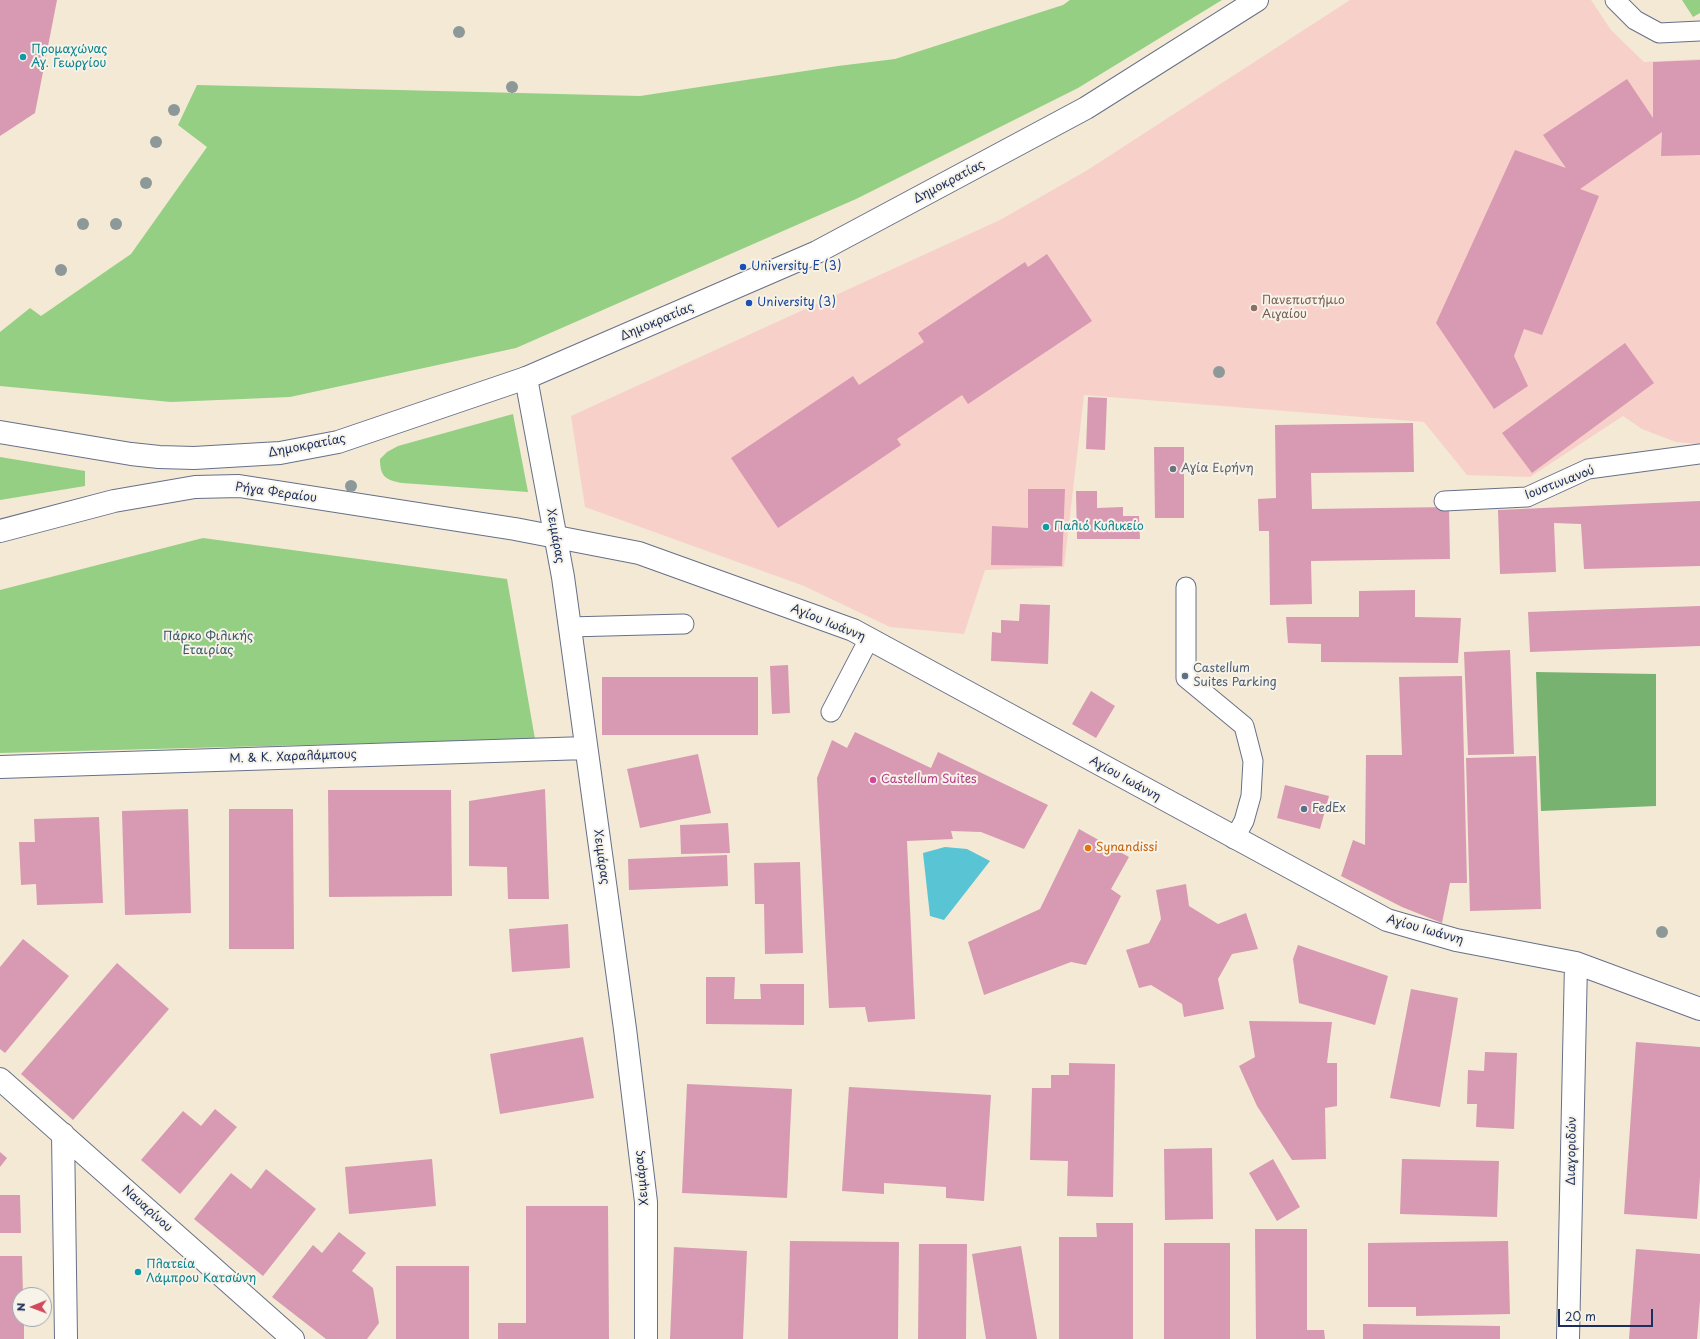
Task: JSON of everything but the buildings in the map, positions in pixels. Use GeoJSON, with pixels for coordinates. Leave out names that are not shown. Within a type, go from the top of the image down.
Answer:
{"type":"FeatureCollection","features":[{"type":"Feature","properties":{"kind":"street","name":"Δημοκρατίας"},"geometry":{"type":"LineString","coordinates":[[0,432],[131,454],[194,458],[280,453],[338,442],[526,378],[817,252],[1086,108],[1257,0]]}},
{"type":"Feature","properties":{"kind":"street","name":"Χειμάρας"},"geometry":{"type":"LineString","coordinates":[[526,378],[555,536],[569,627],[625,1029],[646,1202],[646,1339]]}},
{"type":"Feature","properties":{"kind":"street","name":"Ρήγα Φεραίου"},"geometry":{"type":"LineString","coordinates":[[0,532],[114,501],[195,487],[239,486],[555,536]]}},
{"type":"Feature","properties":{"kind":"street","name":"Αγίου Ιωάννη"},"geometry":{"type":"LineString","coordinates":[[555,536],[639,553],[853,630],[1234,839],[1387,920],[1456,940],[1576,963],[1700,1009]]}},
{"type":"Feature","properties":{"kind":"street","name":"Μ. & Κ. Χαραλάμπους"},"geometry":{"type":"LineString","coordinates":[[0,767],[586,748]]}},
{"type":"Feature","properties":{"kind":"street","name":"Διαγοριδών"},"geometry":{"type":"LineString","coordinates":[[1568,1339],[1576,963]]}},
{"type":"Feature","properties":{"kind":"street","name":"Ναυαρίνου"},"geometry":{"type":"LineString","coordinates":[[0,1079],[64,1134],[293,1339]]}},
{"type":"Feature","properties":{"kind":"street"},"geometry":{"type":"LineString","coordinates":[[64,1134],[66,1339]]}},
{"type":"Feature","properties":{"kind":"lane"},"geometry":{"type":"LineString","coordinates":[[1615,0],[1635,20],[1659,33],[1700,31]]}},
{"type":"Feature","properties":{"kind":"lane","name":"Ιουστινιανού"},"geometry":{"type":"LineString","coordinates":[[1444,501],[1527,497],[1588,470],[1700,454]]}},
{"type":"Feature","properties":{"kind":"lane"},"geometry":{"type":"LineString","coordinates":[[1186,587],[1186,678],[1244,726],[1253,761],[1251,796],[1244,821],[1234,839]]}},
{"type":"Feature","properties":{"kind":"lane"},"geometry":{"type":"LineString","coordinates":[[569,627],[684,624]]}},
{"type":"Feature","properties":{"kind":"lane"},"geometry":{"type":"LineString","coordinates":[[831,712],[869,639]]}},
{"type":"Feature","properties":{"kind":"shaded area","name":"Πανεπιστήμιο Αιγαίου"},"geometry":{"type":"Polygon","coordinates":[[[1350,0],[1591,0],[1611,30],[1644,62],[1700,59],[1700,444],[1676,442],[1642,429],[1623,416],[1530,477],[1467,475],[1424,422],[1084,395],[1064,567],[985,570],[964,634],[890,627],[804,586],[585,507],[571,416],[1000,220],[1086,171],[1350,0]]]}},
{"type":"Feature","properties":{"kind":"green space"},"geometry":{"type":"Polygon","coordinates":[[[1070,0],[1222,0],[1078,88],[856,199],[516,348],[290,397],[171,402],[0,386],[0,332],[30,308],[41,316],[131,254],[207,147],[178,125],[197,85],[640,96],[838,66],[895,59],[1063,5],[1070,0]]]}},
{"type":"Feature","properties":{"kind":"green space"},"geometry":{"type":"Polygon","coordinates":[[[1682,0],[1700,0],[1700,13],[1693,17],[1682,0]]]}},
{"type":"Feature","properties":{"kind":"green space"},"geometry":{"type":"Polygon","coordinates":[[[513,414],[528,492],[402,483],[388,479],[381,470],[380,459],[387,452],[398,446],[513,414]]]}},
{"type":"Feature","properties":{"kind":"green space"},"geometry":{"type":"Polygon","coordinates":[[[0,457],[85,471],[85,486],[0,500],[0,457]]]}},
{"type":"Feature","properties":{"kind":"green space","name":"Πάρκο Φιλικής Εταιρίας"},"geometry":{"type":"Polygon","coordinates":[[[203,538],[507,579],[535,739],[0,753],[0,590],[203,538]]]}},
{"type":"Feature","properties":{"kind":"green space"},"geometry":{"type":"Polygon","coordinates":[[[1536,672],[1656,674],[1656,806],[1541,811],[1536,672]]]}},
{"type":"Feature","properties":{"kind":"water"},"geometry":{"type":"Polygon","coordinates":[[[945,847],[967,849],[990,861],[944,920],[930,916],[923,853],[945,847]]]}},
{"type":"Feature","properties":{"kind":"place","name":"Προμαχώνας Αγ. Γεωργίου"},"geometry":{"type":"Point","coordinates":[23,57]}},
{"type":"Feature","properties":{"kind":"place","name":"University E (3)"},"geometry":{"type":"Point","coordinates":[743,267]}},
{"type":"Feature","properties":{"kind":"place","name":"University (3)"},"geometry":{"type":"Point","coordinates":[749,303]}},
{"type":"Feature","properties":{"kind":"place","name":"Πανεπιστήμιο Αιγαίου"},"geometry":{"type":"Point","coordinates":[1254,308]}},
{"type":"Feature","properties":{"kind":"place","name":"Αγία Ειρήνη"},"geometry":{"type":"Point","coordinates":[1173,469]}},
{"type":"Feature","properties":{"kind":"place","name":"Παλιό Κυλικείο"},"geometry":{"type":"Point","coordinates":[1046,527]}},
{"type":"Feature","properties":{"kind":"place","name":"Castellum Suites Parking"},"geometry":{"type":"Point","coordinates":[1185,676]}},
{"type":"Feature","properties":{"kind":"place","name":"Castellum Suites"},"geometry":{"type":"Point","coordinates":[873,780]}},
{"type":"Feature","properties":{"kind":"place","name":"FedEx"},"geometry":{"type":"Point","coordinates":[1304,809]}},
{"type":"Feature","properties":{"kind":"place","name":"Synandissi"},"geometry":{"type":"Point","coordinates":[1088,848]}},
{"type":"Feature","properties":{"kind":"place","name":"Πλατεία Λάμπρου Κατσώνη"},"geometry":{"type":"Point","coordinates":[138,1272]}}]}
